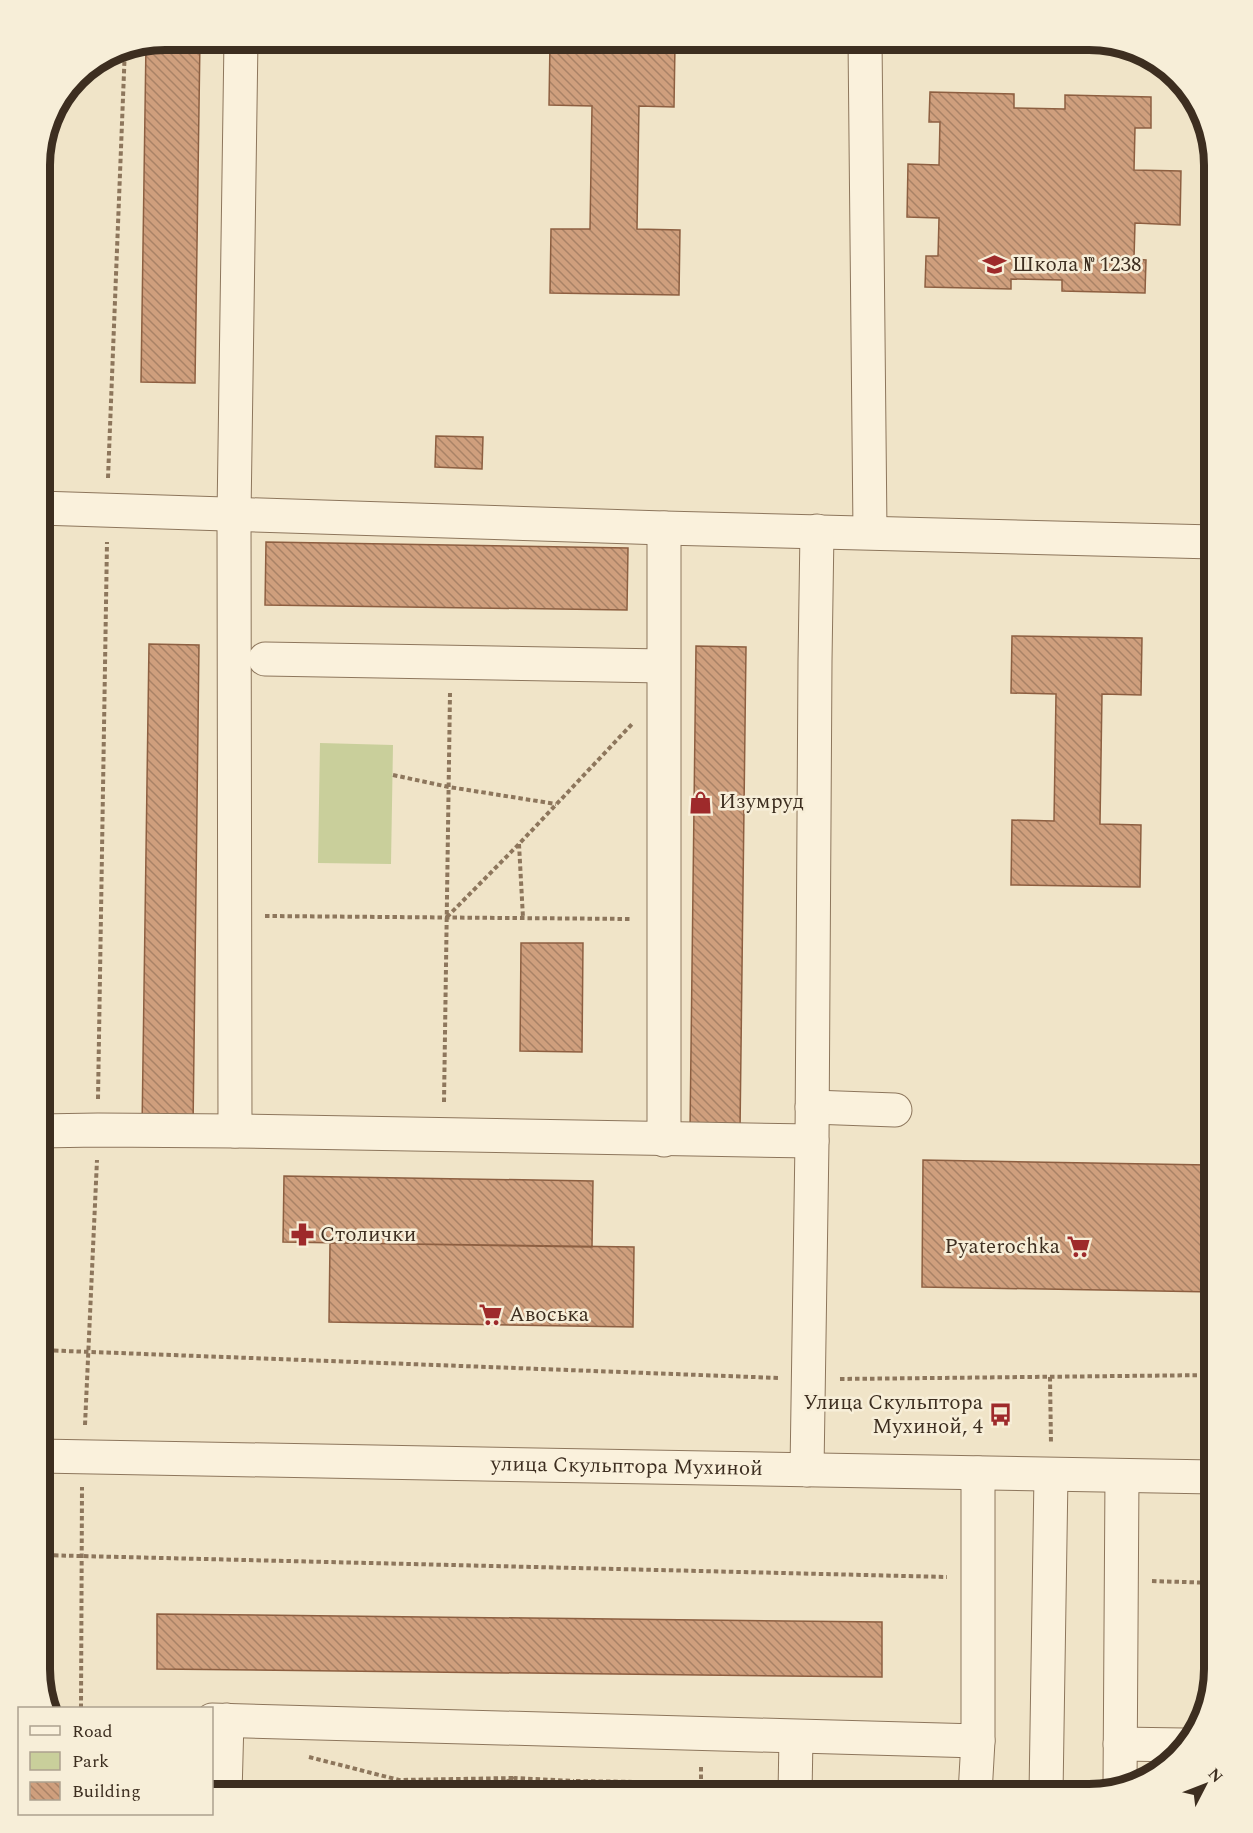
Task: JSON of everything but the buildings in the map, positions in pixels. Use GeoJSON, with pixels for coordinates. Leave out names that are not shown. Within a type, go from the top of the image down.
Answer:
{"type":"FeatureCollection","features":[{"type":"Feature","properties":{"kind":"street"},"geometry":{"type":"LineString","coordinates":[[235,1131],[234,515],[241,50]]}},
{"type":"Feature","properties":{"kind":"street"},"geometry":{"type":"LineString","coordinates":[[865,50],[870,532]]}},
{"type":"Feature","properties":{"kind":"street"},"geometry":{"type":"LineString","coordinates":[[50,508],[664,528],[1204,542]]}},
{"type":"Feature","properties":{"kind":"street"},"geometry":{"type":"LineString","coordinates":[[664,528],[664,1140]]}},
{"type":"Feature","properties":{"kind":"street"},"geometry":{"type":"LineString","coordinates":[[807,1470],[817,531]]}},
{"type":"Feature","properties":{"kind":"street"},"geometry":{"type":"LineString","coordinates":[[265,659],[450,662],[663,679]]}},
{"type":"Feature","properties":{"kind":"street"},"geometry":{"type":"LineString","coordinates":[[812,1107],[895,1110]]}},
{"type":"Feature","properties":{"kind":"street"},"geometry":{"type":"LineString","coordinates":[[50,1131],[235,1131],[812,1141]]}},
{"type":"Feature","properties":{"kind":"street","name":"улица Скульптора Мухиной"},"geometry":{"type":"LineString","coordinates":[[50,1456],[1204,1477]]}},
{"type":"Feature","properties":{"kind":"street"},"geometry":{"type":"LineString","coordinates":[[976,1784],[978,1741],[978,1473]]}},
{"type":"Feature","properties":{"kind":"street"},"geometry":{"type":"LineString","coordinates":[[1046,1784],[1051,1475]]}},
{"type":"Feature","properties":{"kind":"street"},"geometry":{"type":"LineString","coordinates":[[1120,1779],[1122,1476]]}},
{"type":"Feature","properties":{"kind":"street"},"geometry":{"type":"LineString","coordinates":[[224,1783],[219,1720],[978,1741]]}},
{"type":"Feature","properties":{"kind":"street"},"geometry":{"type":"LineString","coordinates":[[795,1784],[796,1737]]}},
{"type":"Feature","properties":{"kind":"street"},"geometry":{"type":"LineString","coordinates":[[1120,1744],[1174,1745]]}},
{"type":"Feature","properties":{"kind":"path"},"geometry":{"type":"LineString","coordinates":[[81,1707],[83,1458],[98,1130],[107,510],[125,57]]}},
{"type":"Feature","properties":{"kind":"path"},"geometry":{"type":"LineString","coordinates":[[444,1136],[450,662]]}},
{"type":"Feature","properties":{"kind":"path"},"geometry":{"type":"LineString","coordinates":[[447,917],[556,804],[663,679]]}},
{"type":"Feature","properties":{"kind":"path"},"geometry":{"type":"LineString","coordinates":[[393,775],[449,787],[556,804]]}},
{"type":"Feature","properties":{"kind":"path"},"geometry":{"type":"LineString","coordinates":[[519,844],[523,918]]}},
{"type":"Feature","properties":{"kind":"path"},"geometry":{"type":"LineString","coordinates":[[235,916],[663,919]]}},
{"type":"Feature","properties":{"kind":"path"},"geometry":{"type":"LineString","coordinates":[[50,1351],[809,1379],[1204,1375]]}},
{"type":"Feature","properties":{"kind":"path"},"geometry":{"type":"LineString","coordinates":[[1050,1377],[1051,1475]]}},
{"type":"Feature","properties":{"kind":"path"},"geometry":{"type":"LineString","coordinates":[[50,1555],[978,1578]]}},
{"type":"Feature","properties":{"kind":"path"},"geometry":{"type":"LineString","coordinates":[[1121,1580],[1204,1583]]}},
{"type":"Feature","properties":{"kind":"path"},"geometry":{"type":"LineString","coordinates":[[309,1757],[399,1780],[515,1778],[700,1783]]}},
{"type":"Feature","properties":{"kind":"path"},"geometry":{"type":"LineString","coordinates":[[503,1783],[515,1778]]}},
{"type":"Feature","properties":{"kind":"green space"},"geometry":{"type":"Polygon","coordinates":[[[320,743],[393,745],[391,864],[318,863],[320,743]]]}},
{"type":"Feature","properties":{"kind":"green space"},"geometry":{"type":"Polygon","coordinates":[[[414,1780],[574,1781],[574,1783],[414,1783],[414,1780]]]}},
{"type":"Feature","properties":{"kind":"place","name":"Школа № 1238"},"geometry":{"type":"Point","coordinates":[994,265]}},
{"type":"Feature","properties":{"kind":"place","name":"Изумруд"},"geometry":{"type":"Point","coordinates":[701,802]}},
{"type":"Feature","properties":{"kind":"place","name":"Столички"},"geometry":{"type":"Point","coordinates":[302,1235]}},
{"type":"Feature","properties":{"kind":"place","name":"Pyaterochka"},"geometry":{"type":"Point","coordinates":[1078,1247]}},
{"type":"Feature","properties":{"kind":"place","name":"Авоська"},"geometry":{"type":"Point","coordinates":[491,1315]}},
{"type":"Feature","properties":{"kind":"place","name":"Улица Скульптора Мухиной, 4"},"geometry":{"type":"Point","coordinates":[1001,1415]}}]}
